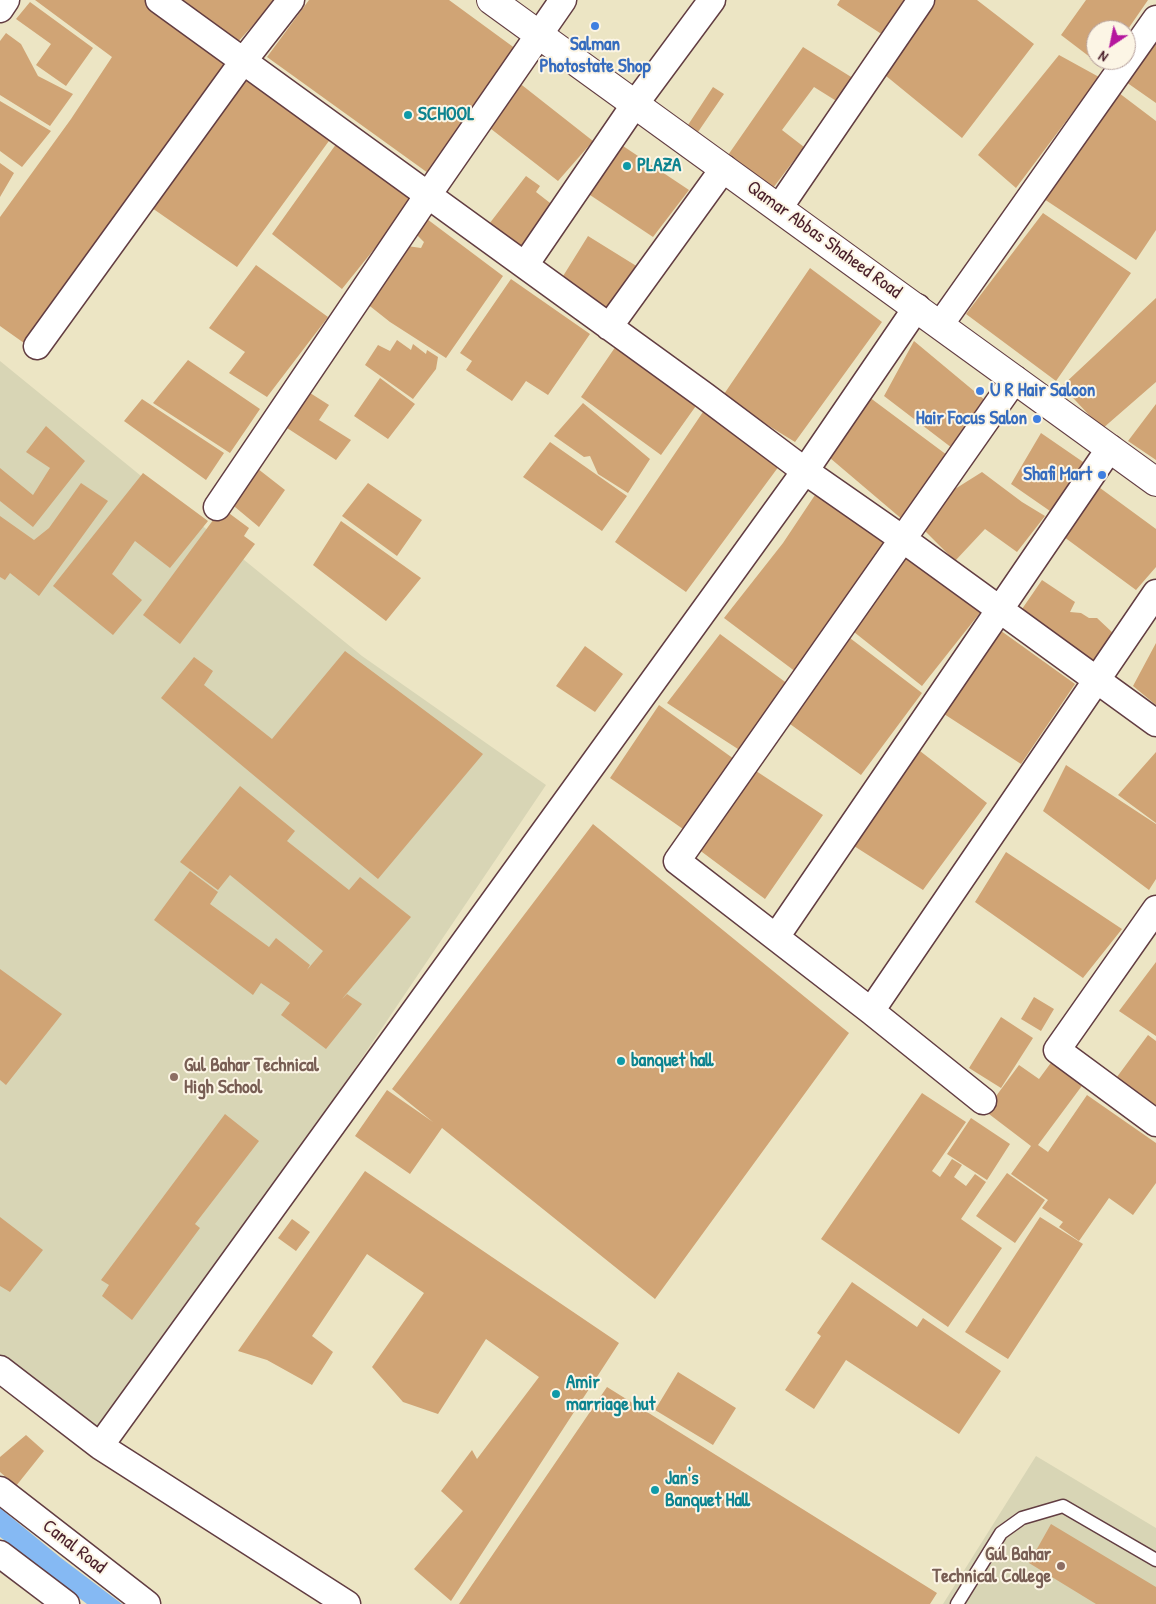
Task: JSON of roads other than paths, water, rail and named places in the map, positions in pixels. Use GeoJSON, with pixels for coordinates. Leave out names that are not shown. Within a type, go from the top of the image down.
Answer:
{"type":"FeatureCollection","features":[{"type":"Feature","properties":{"kind":"street"},"geometry":{"type":"LineString","coordinates":[[0,9],[6,0]]}},
{"type":"Feature","properties":{"kind":"street"},"geometry":{"type":"LineString","coordinates":[[160,0],[609,326],[805,471],[904,540],[1156,723]]}},
{"type":"Feature","properties":{"kind":"street"},"geometry":{"type":"LineString","coordinates":[[37,346],[244,60],[291,0]]}},
{"type":"Feature","properties":{"kind":"street","name":"Qamar Abbas Shaheed Road"},"geometry":{"type":"LineString","coordinates":[[491,0],[1156,482]]}},
{"type":"Feature","properties":{"kind":"street"},"geometry":{"type":"LineString","coordinates":[[216,507],[563,0]]}},
{"type":"Feature","properties":{"kind":"street"},"geometry":{"type":"LineString","coordinates":[[525,265],[634,104],[712,0]]}},
{"type":"Feature","properties":{"kind":"street"},"geometry":{"type":"LineString","coordinates":[[779,208],[921,0]]}},
{"type":"Feature","properties":{"kind":"street"},"geometry":{"type":"LineString","coordinates":[[940,325],[1156,19]]}},
{"type":"Feature","properties":{"kind":"street"},"geometry":{"type":"LineString","coordinates":[[609,326],[724,168]]}},
{"type":"Feature","properties":{"kind":"street"},"geometry":{"type":"LineString","coordinates":[[100,1446],[805,471],[917,307]]}},
{"type":"Feature","properties":{"kind":"street"},"geometry":{"type":"LineString","coordinates":[[984,1101],[677,861],[904,540],[1015,379]]}},
{"type":"Feature","properties":{"kind":"street"},"geometry":{"type":"LineString","coordinates":[[776,937],[1110,448]]}},
{"type":"Feature","properties":{"kind":"street"},"geometry":{"type":"LineString","coordinates":[[871,1011],[1156,593]]}},
{"type":"Feature","properties":{"kind":"street"},"geometry":{"type":"LineString","coordinates":[[1156,908],[1057,1050],[1156,1123]]}},
{"type":"Feature","properties":{"kind":"street"},"geometry":{"type":"LineString","coordinates":[[0,1369],[100,1446],[347,1604]]}},
{"type":"Feature","properties":{"kind":"street","name":"Canal Road"},"geometry":{"type":"LineString","coordinates":[[0,1490],[147,1604]]}},
{"type":"Feature","properties":{"kind":"street"},"geometry":{"type":"LineString","coordinates":[[0,1554],[66,1604]]}},
{"type":"Feature","properties":{"kind":"lane"},"geometry":{"type":"LineString","coordinates":[[957,1604],[1001,1533],[1022,1518],[1063,1506],[1156,1560]]}},
{"type":"Feature","properties":{"kind":"water"},"geometry":{"type":"Polygon","coordinates":[[[0,1508],[61,1558],[122,1604],[87,1604],[0,1537],[0,1508]]]}},
{"type":"Feature","properties":{"kind":"place","name":"Salman Photostate Shop"},"geometry":{"type":"Point","coordinates":[595,26]}},
{"type":"Feature","properties":{"kind":"place","name":"SCHOOL"},"geometry":{"type":"Point","coordinates":[408,115]}},
{"type":"Feature","properties":{"kind":"place","name":"PLAZA"},"geometry":{"type":"Point","coordinates":[627,166]}},
{"type":"Feature","properties":{"kind":"place","name":"U R Hair Saloon"},"geometry":{"type":"Point","coordinates":[980,391]}},
{"type":"Feature","properties":{"kind":"place","name":"Hair Focus Salon"},"geometry":{"type":"Point","coordinates":[1037,419]}},
{"type":"Feature","properties":{"kind":"place","name":"Shafi Mart"},"geometry":{"type":"Point","coordinates":[1102,475]}},
{"type":"Feature","properties":{"kind":"place","name":"banquet hall"},"geometry":{"type":"Point","coordinates":[621,1061]}},
{"type":"Feature","properties":{"kind":"place","name":"Gul Bahar Technical High School"},"geometry":{"type":"Point","coordinates":[174,1077]}},
{"type":"Feature","properties":{"kind":"place","name":"Amir marriage hut"},"geometry":{"type":"Point","coordinates":[556,1394]}},
{"type":"Feature","properties":{"kind":"place","name":"Jan's Banquet Hall"},"geometry":{"type":"Point","coordinates":[655,1490]}},
{"type":"Feature","properties":{"kind":"place","name":"Gul Bahar Technical College"},"geometry":{"type":"Point","coordinates":[1061,1566]}}]}
